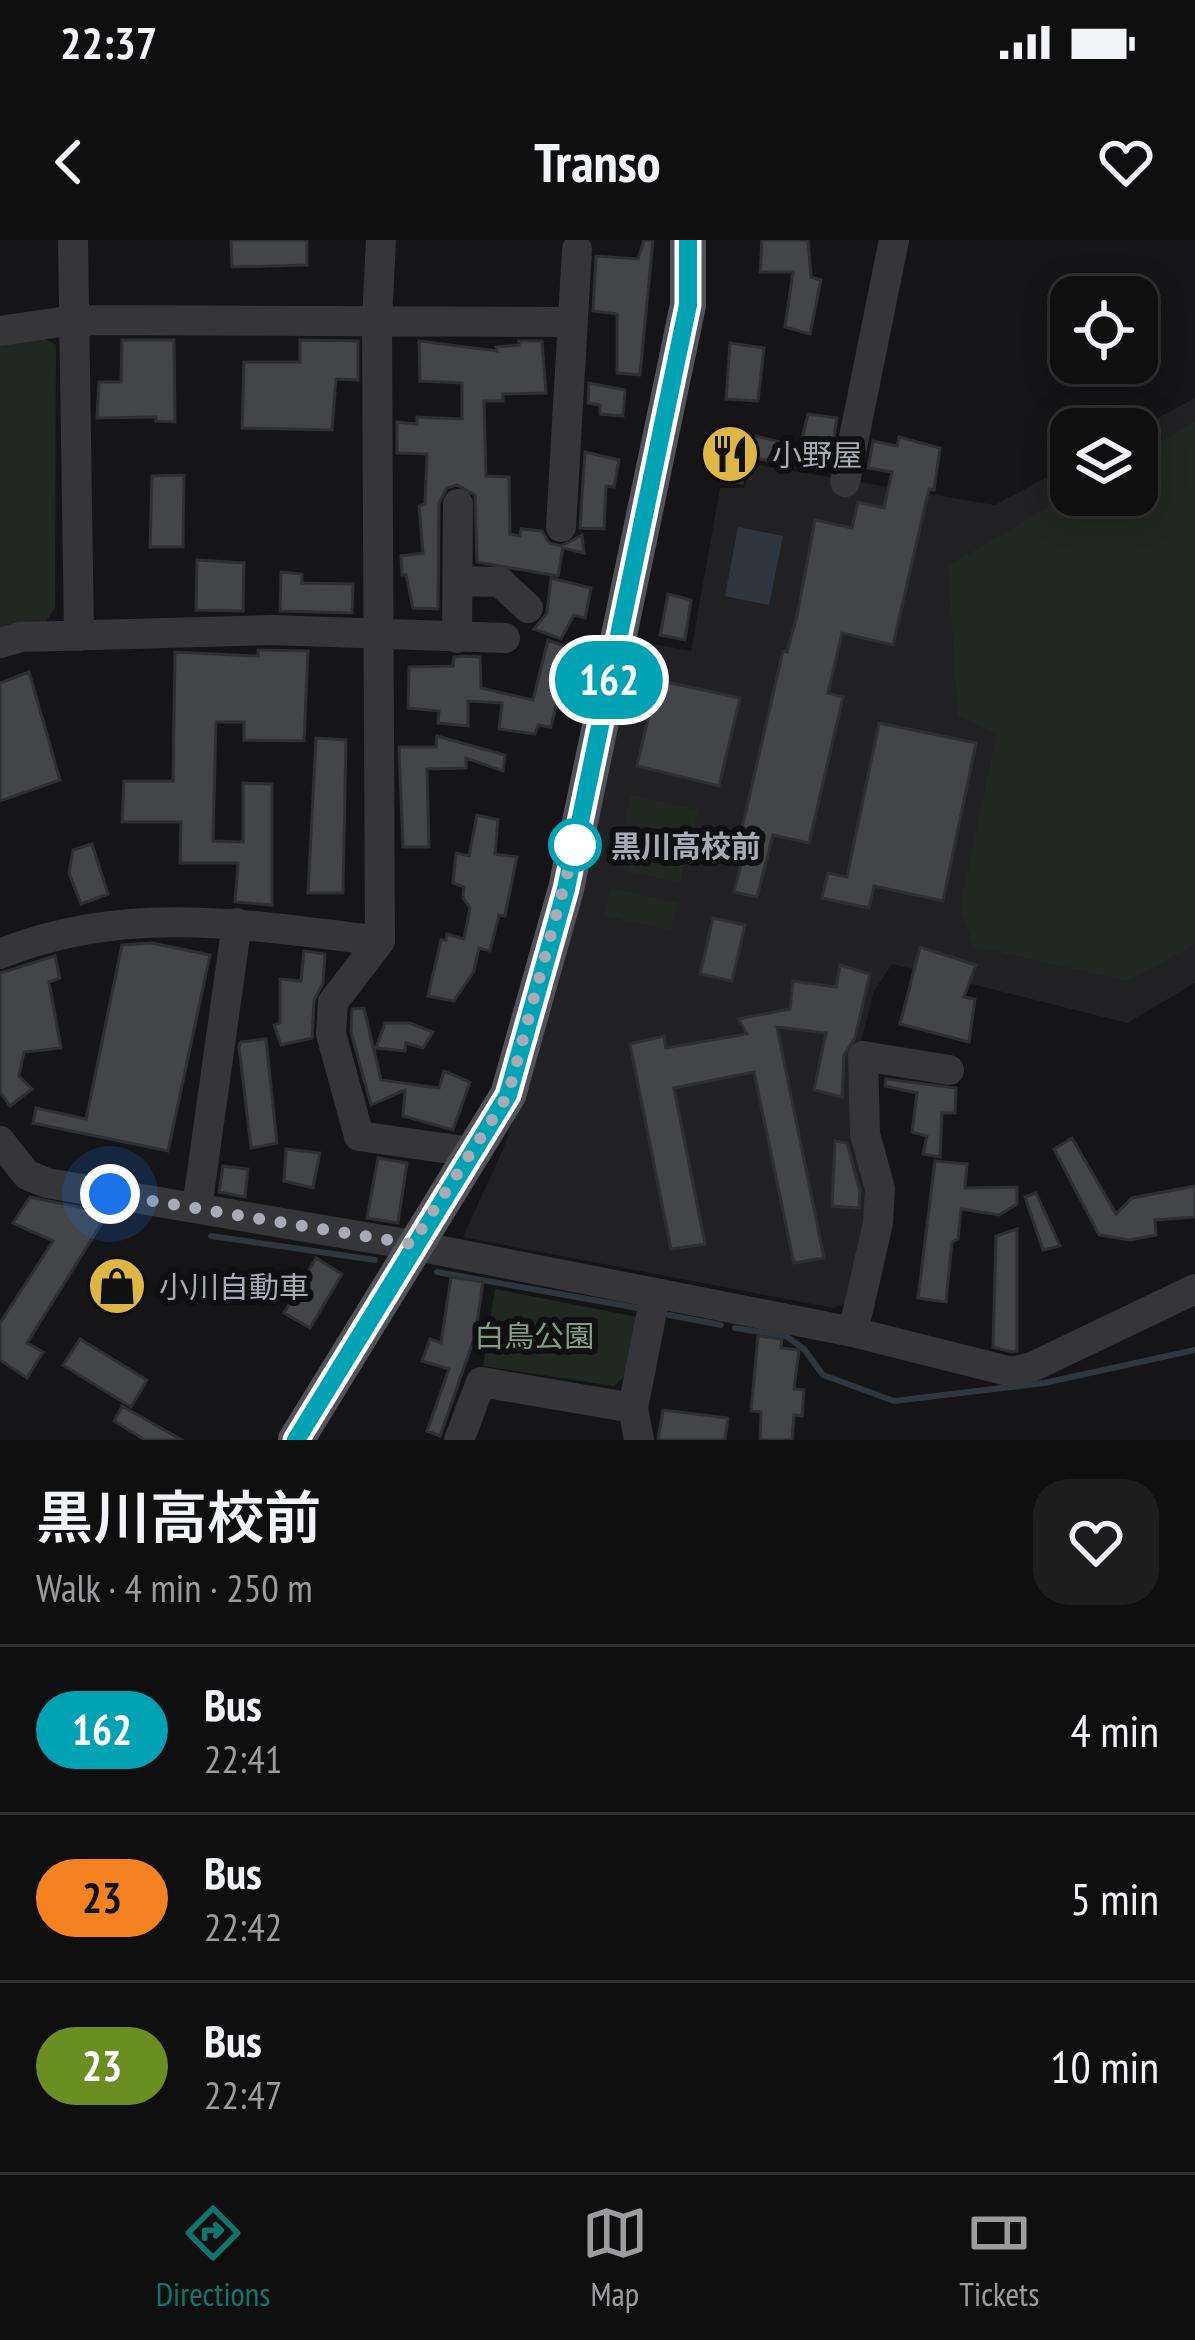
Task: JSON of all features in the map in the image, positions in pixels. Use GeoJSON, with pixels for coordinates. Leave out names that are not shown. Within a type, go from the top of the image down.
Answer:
{"type":"FeatureCollection","features":[{"type":"Feature","properties":{"kind":"main road"},"geometry":{"type":"LineString","coordinates":[[296,1440],[412,1244],[508,1095],[566,889],[688,305],[688,240]]}},
{"type":"Feature","properties":{"kind":"street"},"geometry":{"type":"LineString","coordinates":[[73,240],[79,636]]}},
{"type":"Feature","properties":{"kind":"street"},"geometry":{"type":"LineString","coordinates":[[381,240],[377,320],[380,941],[333,1002],[331,1034],[359,1136],[471,1152]]}},
{"type":"Feature","properties":{"kind":"street"},"geometry":{"type":"LineString","coordinates":[[845,482],[894,240]]}},
{"type":"Feature","properties":{"kind":"street"},"geometry":{"type":"LineString","coordinates":[[561,527],[577,249]]}},
{"type":"Feature","properties":{"kind":"street"},"geometry":{"type":"LineString","coordinates":[[0,331],[75,320],[573,322]]}},
{"type":"Feature","properties":{"kind":"street"},"geometry":{"type":"LineString","coordinates":[[457,638],[458,504]]}},
{"type":"Feature","properties":{"kind":"street"},"geometry":{"type":"LineString","coordinates":[[458,581],[500,582],[528,608]]}},
{"type":"Feature","properties":{"kind":"street"},"geometry":{"type":"LineString","coordinates":[[0,644],[21,637],[381,632],[506,638]]}},
{"type":"Feature","properties":{"kind":"street"},"geometry":{"type":"LineString","coordinates":[[0,954],[94,925],[237,923],[380,941]]}},
{"type":"Feature","properties":{"kind":"street"},"geometry":{"type":"LineString","coordinates":[[197,1208],[237,923]]}},
{"type":"Feature","properties":{"kind":"street"},"geometry":{"type":"LineString","coordinates":[[853,1332],[878,1223],[880,1189],[865,1134],[863,1056],[949,1070]]}},
{"type":"Feature","properties":{"kind":"street"},"geometry":{"type":"LineString","coordinates":[[0,1141],[27,1175],[46,1184],[412,1244],[853,1332],[1012,1372],[1032,1367],[1195,1289]]}},
{"type":"Feature","properties":{"kind":"street"},"geometry":{"type":"LineString","coordinates":[[639,1440],[633,1408],[655,1296]]}},
{"type":"Feature","properties":{"kind":"street"},"geometry":{"type":"LineString","coordinates":[[459,1440],[481,1382],[633,1408]]}},
{"type":"Feature","properties":{"kind":"shaded area"},"geometry":{"type":"Polygon","coordinates":[[[1195,398],[1195,983],[1127,1023],[892,964],[874,991],[856,1062],[874,1178],[849,1302],[833,1308],[463,1237],[504,1147],[557,990],[637,641],[691,651],[720,488],[744,488],[752,464],[995,505],[1050,475],[1050,516],[1158,516],[1158,418],[1195,398]]]}},
{"type":"Feature","properties":{"kind":"shaded area"},"geometry":{"type":"Polygon","coordinates":[[[738,527],[783,536],[769,605],[725,596],[738,527]]]}},
{"type":"Feature","properties":{"kind":"green space"},"geometry":{"type":"Polygon","coordinates":[[[40,336],[56,345],[55,607],[46,622],[0,630],[0,343],[40,336]]]}},
{"type":"Feature","properties":{"kind":"green space"},"geometry":{"type":"Polygon","coordinates":[[[1195,422],[1195,944],[1128,981],[973,946],[960,907],[997,733],[958,717],[948,566],[1050,506],[1050,516],[1158,516],[1158,444],[1195,422]]]}},
{"type":"Feature","properties":{"kind":"green space"},"geometry":{"type":"Polygon","coordinates":[[[631,795],[698,810],[692,837],[625,823],[631,795]]]}},
{"type":"Feature","properties":{"kind":"green space"},"geometry":{"type":"Polygon","coordinates":[[[619,840],[686,855],[680,883],[613,868],[619,840]]]}},
{"type":"Feature","properties":{"kind":"green space"},"geometry":{"type":"Polygon","coordinates":[[[610,888],[677,903],[671,930],[604,916],[610,888]]]}},
{"type":"Feature","properties":{"kind":"green space","name":"白鳥公園"},"geometry":{"type":"Polygon","coordinates":[[[495,1289],[637,1317],[625,1376],[614,1386],[483,1366],[495,1289]]]}},
{"type":"Feature","properties":{"kind":"building"},"geometry":{"type":"Polygon","coordinates":[[[231,240],[307,240],[307,265],[232,267],[231,240]]]}},
{"type":"Feature","properties":{"kind":"building"},"geometry":{"type":"Polygon","coordinates":[[[644,240],[653,240],[640,375],[617,373],[617,314],[593,311],[596,256],[638,259],[644,240]]]}},
{"type":"Feature","properties":{"kind":"building"},"geometry":{"type":"Polygon","coordinates":[[[762,240],[808,240],[811,277],[821,280],[810,334],[785,327],[793,272],[760,272],[762,240]]]}},
{"type":"Feature","properties":{"kind":"building"},"geometry":{"type":"Polygon","coordinates":[[[122,340],[174,340],[175,422],[156,421],[156,417],[97,418],[99,382],[121,382],[122,340]]]}},
{"type":"Feature","properties":{"kind":"building"},"geometry":{"type":"Polygon","coordinates":[[[300,340],[358,341],[358,380],[336,379],[332,430],[242,428],[244,362],[300,362],[300,340]]]}},
{"type":"Feature","properties":{"kind":"building"},"geometry":{"type":"Polygon","coordinates":[[[419,341],[497,351],[496,347],[519,345],[519,341],[542,341],[546,393],[503,394],[503,401],[484,401],[486,476],[509,477],[510,534],[520,536],[521,529],[542,531],[549,543],[561,546],[582,535],[584,553],[563,548],[558,576],[477,562],[475,495],[457,485],[447,488],[439,503],[438,609],[413,608],[401,556],[423,553],[419,506],[425,504],[427,454],[397,453],[397,422],[417,424],[417,417],[462,419],[462,383],[420,381],[419,341]]]}},
{"type":"Feature","properties":{"kind":"building"},"geometry":{"type":"Polygon","coordinates":[[[730,343],[764,348],[758,401],[726,399],[730,343]]]}},
{"type":"Feature","properties":{"kind":"building"},"geometry":{"type":"Polygon","coordinates":[[[589,383],[625,390],[623,416],[600,414],[600,405],[588,403],[589,383]]]}},
{"type":"Feature","properties":{"kind":"building"},"geometry":{"type":"Polygon","coordinates":[[[808,414],[837,418],[833,442],[820,440],[815,470],[745,456],[742,483],[723,482],[726,452],[707,448],[708,438],[755,442],[756,436],[800,447],[808,414]]]}},
{"type":"Feature","properties":{"kind":"building"},"geometry":{"type":"Polygon","coordinates":[[[899,437],[940,448],[934,490],[929,489],[893,645],[842,633],[828,693],[843,697],[809,843],[773,835],[757,897],[734,892],[750,829],[742,828],[783,651],[787,652],[797,616],[815,520],[852,528],[858,502],[884,508],[892,472],[868,468],[873,441],[897,446],[899,437]]]}},
{"type":"Feature","properties":{"kind":"building"},"geometry":{"type":"Polygon","coordinates":[[[585,452],[619,460],[614,487],[606,486],[604,529],[580,528],[585,452]]]}},
{"type":"Feature","properties":{"kind":"building"},"geometry":{"type":"Polygon","coordinates":[[[184,475],[183,547],[150,547],[152,476],[184,475]]]}},
{"type":"Feature","properties":{"kind":"building"},"geometry":{"type":"Polygon","coordinates":[[[197,560],[244,563],[243,611],[196,610],[197,560]]]}},
{"type":"Feature","properties":{"kind":"building"},"geometry":{"type":"Polygon","coordinates":[[[281,572],[302,574],[302,583],[353,584],[352,613],[280,611],[281,572]]]}},
{"type":"Feature","properties":{"kind":"building"},"geometry":{"type":"Polygon","coordinates":[[[551,578],[591,588],[585,618],[574,615],[561,639],[534,629],[547,613],[551,578]]]}},
{"type":"Feature","properties":{"kind":"building"},"geometry":{"type":"Polygon","coordinates":[[[668,594],[691,600],[685,640],[660,635],[668,594]]]}},
{"type":"Feature","properties":{"kind":"building"},"geometry":{"type":"Polygon","coordinates":[[[548,640],[570,648],[551,727],[538,725],[535,734],[499,729],[502,703],[468,701],[468,726],[438,723],[439,711],[408,708],[409,667],[453,666],[454,657],[463,656],[480,657],[481,688],[533,700],[548,640]]]}},
{"type":"Feature","properties":{"kind":"building"},"geometry":{"type":"Polygon","coordinates":[[[258,650],[308,651],[304,741],[244,740],[244,722],[216,722],[213,841],[243,842],[243,783],[272,784],[272,905],[235,902],[238,863],[180,863],[181,822],[122,822],[124,781],[173,781],[175,652],[258,656],[258,650]]]}},
{"type":"Feature","properties":{"kind":"building"},"geometry":{"type":"Polygon","coordinates":[[[29,672],[60,780],[0,801],[0,683],[29,672]]]}},
{"type":"Feature","properties":{"kind":"building"},"geometry":{"type":"Polygon","coordinates":[[[657,680],[740,698],[719,786],[637,766],[657,680]]]}},
{"type":"Feature","properties":{"kind":"building"},"geometry":{"type":"Polygon","coordinates":[[[879,723],[976,743],[943,901],[874,886],[869,908],[822,898],[828,873],[847,877],[879,723]]]}},
{"type":"Feature","properties":{"kind":"building"},"geometry":{"type":"Polygon","coordinates":[[[437,736],[505,755],[503,771],[466,758],[466,768],[427,769],[429,847],[403,847],[399,747],[436,747],[437,736]]]}},
{"type":"Feature","properties":{"kind":"building"},"geometry":{"type":"Polygon","coordinates":[[[316,738],[346,740],[343,893],[308,893],[316,738]]]}},
{"type":"Feature","properties":{"kind":"building"},"geometry":{"type":"Polygon","coordinates":[[[477,815],[498,820],[495,854],[517,857],[505,916],[499,915],[490,951],[479,948],[474,971],[454,1001],[428,996],[441,940],[447,934],[464,939],[470,908],[463,898],[464,887],[453,883],[456,853],[469,856],[477,815]]]}},
{"type":"Feature","properties":{"kind":"building"},"geometry":{"type":"Polygon","coordinates":[[[92,844],[108,894],[81,904],[69,873],[73,850],[92,844]]]}},
{"type":"Feature","properties":{"kind":"building"},"geometry":{"type":"Polygon","coordinates":[[[713,918],[745,925],[732,981],[700,974],[713,918]]]}},
{"type":"Feature","properties":{"kind":"building"},"geometry":{"type":"Polygon","coordinates":[[[152,943],[210,955],[168,1151],[33,1123],[36,1108],[86,1119],[122,945],[152,943]]]}},
{"type":"Feature","properties":{"kind":"building"},"geometry":{"type":"Polygon","coordinates":[[[920,947],[976,965],[964,997],[975,999],[969,1042],[900,1024],[920,947]]]}},
{"type":"Feature","properties":{"kind":"building"},"geometry":{"type":"Polygon","coordinates":[[[304,951],[325,954],[323,983],[314,1001],[312,1038],[281,1045],[274,1025],[280,1023],[280,979],[301,981],[304,951]]]}},
{"type":"Feature","properties":{"kind":"building"},"geometry":{"type":"Polygon","coordinates":[[[55,956],[60,978],[49,982],[61,1048],[24,1052],[19,1076],[32,1089],[10,1106],[0,1092],[0,973],[55,956]]]}},
{"type":"Feature","properties":{"kind":"building"},"geometry":{"type":"Polygon","coordinates":[[[840,965],[870,974],[855,1038],[844,1055],[842,1097],[814,1090],[826,1033],[777,1027],[824,1258],[794,1263],[754,1072],[674,1088],[705,1244],[671,1249],[630,1044],[664,1036],[666,1048],[747,1034],[738,1019],[790,1009],[793,981],[836,987],[840,965]]]}},
{"type":"Feature","properties":{"kind":"building"},"geometry":{"type":"Polygon","coordinates":[[[364,1008],[381,1080],[439,1088],[444,1071],[470,1082],[453,1130],[403,1116],[405,1090],[371,1105],[351,1032],[352,1009],[364,1008]]]}},
{"type":"Feature","properties":{"kind":"building"},"geometry":{"type":"Polygon","coordinates":[[[385,1023],[410,1023],[433,1032],[423,1048],[406,1043],[405,1051],[376,1048],[385,1023]]]}},
{"type":"Feature","properties":{"kind":"building"},"geometry":{"type":"Polygon","coordinates":[[[266,1039],[277,1143],[251,1148],[239,1047],[240,1042],[266,1039]]]}},
{"type":"Feature","properties":{"kind":"building"},"geometry":{"type":"Polygon","coordinates":[[[886,1079],[956,1088],[955,1113],[942,1113],[940,1157],[923,1154],[927,1136],[912,1132],[917,1093],[885,1086],[886,1079]]]}},
{"type":"Feature","properties":{"kind":"building"},"geometry":{"type":"Polygon","coordinates":[[[1072,1138],[1116,1214],[1132,1198],[1195,1186],[1195,1217],[1155,1220],[1156,1235],[1130,1240],[1099,1235],[1054,1149],[1072,1138]]]}},
{"type":"Feature","properties":{"kind":"building"},"geometry":{"type":"Polygon","coordinates":[[[835,1141],[847,1143],[860,1191],[859,1208],[832,1206],[835,1141]]]}},
{"type":"Feature","properties":{"kind":"building"},"geometry":{"type":"Polygon","coordinates":[[[286,1149],[320,1153],[313,1188],[284,1181],[286,1149]]]}},
{"type":"Feature","properties":{"kind":"building"},"geometry":{"type":"Polygon","coordinates":[[[378,1158],[407,1163],[398,1223],[367,1218],[378,1158]]]}},
{"type":"Feature","properties":{"kind":"building"},"geometry":{"type":"Polygon","coordinates":[[[935,1161],[967,1164],[965,1188],[1017,1187],[1017,1204],[999,1215],[961,1209],[958,1239],[952,1242],[946,1302],[918,1298],[935,1161]]]}},
{"type":"Feature","properties":{"kind":"building"},"geometry":{"type":"Polygon","coordinates":[[[223,1166],[248,1169],[245,1197],[219,1192],[223,1166]]]}},
{"type":"Feature","properties":{"kind":"building"},"geometry":{"type":"Polygon","coordinates":[[[1036,1193],[1060,1246],[1043,1250],[1025,1197],[1036,1193]]]}},
{"type":"Feature","properties":{"kind":"building"},"geometry":{"type":"Polygon","coordinates":[[[30,1197],[108,1213],[27,1343],[43,1352],[27,1378],[0,1360],[0,1323],[53,1241],[13,1223],[30,1197]]]}},
{"type":"Feature","properties":{"kind":"building"},"geometry":{"type":"Polygon","coordinates":[[[1017,1229],[1017,1351],[1012,1352],[993,1347],[996,1236],[1017,1229]]]}},
{"type":"Feature","properties":{"kind":"building"},"geometry":{"type":"Polygon","coordinates":[[[316,1258],[342,1274],[310,1328],[284,1313],[316,1258]]]}},
{"type":"Feature","properties":{"kind":"building"},"geometry":{"type":"Polygon","coordinates":[[[451,1277],[483,1282],[475,1336],[440,1436],[427,1431],[449,1369],[422,1361],[430,1339],[441,1343],[451,1277]]]}},
{"type":"Feature","properties":{"kind":"building"},"geometry":{"type":"Polygon","coordinates":[[[758,1336],[782,1339],[781,1348],[799,1350],[794,1389],[804,1390],[802,1416],[794,1415],[792,1440],[760,1440],[761,1412],[751,1411],[758,1336]]]}},
{"type":"Feature","properties":{"kind":"building"},"geometry":{"type":"Polygon","coordinates":[[[80,1339],[147,1380],[131,1407],[63,1365],[80,1339]]]}},
{"type":"Feature","properties":{"kind":"building"},"geometry":{"type":"Polygon","coordinates":[[[122,1406],[182,1440],[145,1440],[114,1421],[122,1406]]]}},
{"type":"Feature","properties":{"kind":"building"},"geometry":{"type":"Polygon","coordinates":[[[663,1410],[728,1418],[725,1440],[658,1440],[663,1410]]]}},
{"type":"Feature","properties":{"kind":"waterway"},"geometry":{"type":"LineString","coordinates":[[211,1236],[375,1260]]}},
{"type":"Feature","properties":{"kind":"waterway"},"geometry":{"type":"LineString","coordinates":[[437,1272],[638,1308]]}},
{"type":"Feature","properties":{"kind":"waterway"},"geometry":{"type":"LineString","coordinates":[[669,1315],[721,1325]]}},
{"type":"Feature","properties":{"kind":"waterway"},"geometry":{"type":"LineString","coordinates":[[735,1328],[786,1336],[804,1349],[823,1375],[894,1401],[1044,1383],[1195,1350]]}},
{"type":"Feature","properties":{"kind":"bus line","name":"162"},"geometry":{"type":"LineString","coordinates":[[296,1440],[412,1244],[508,1095],[566,889],[688,305],[688,240]]}},
{"type":"Feature","properties":{"kind":"place","name":"小野屋"},"geometry":{"type":"Point","coordinates":[730,454]}},
{"type":"Feature","properties":{"kind":"place","name":"黒川高校前"},"geometry":{"type":"Point","coordinates":[575,845]}},
{"type":"Feature","properties":{"kind":"place","name":"小川自動車"},"geometry":{"type":"Point","coordinates":[117,1286]}},
{"type":"Feature","properties":{"kind":"route"},"geometry":{"type":"LineString","coordinates":[[110,1194],[412,1244],[508,1095],[575,845]]}}]}
